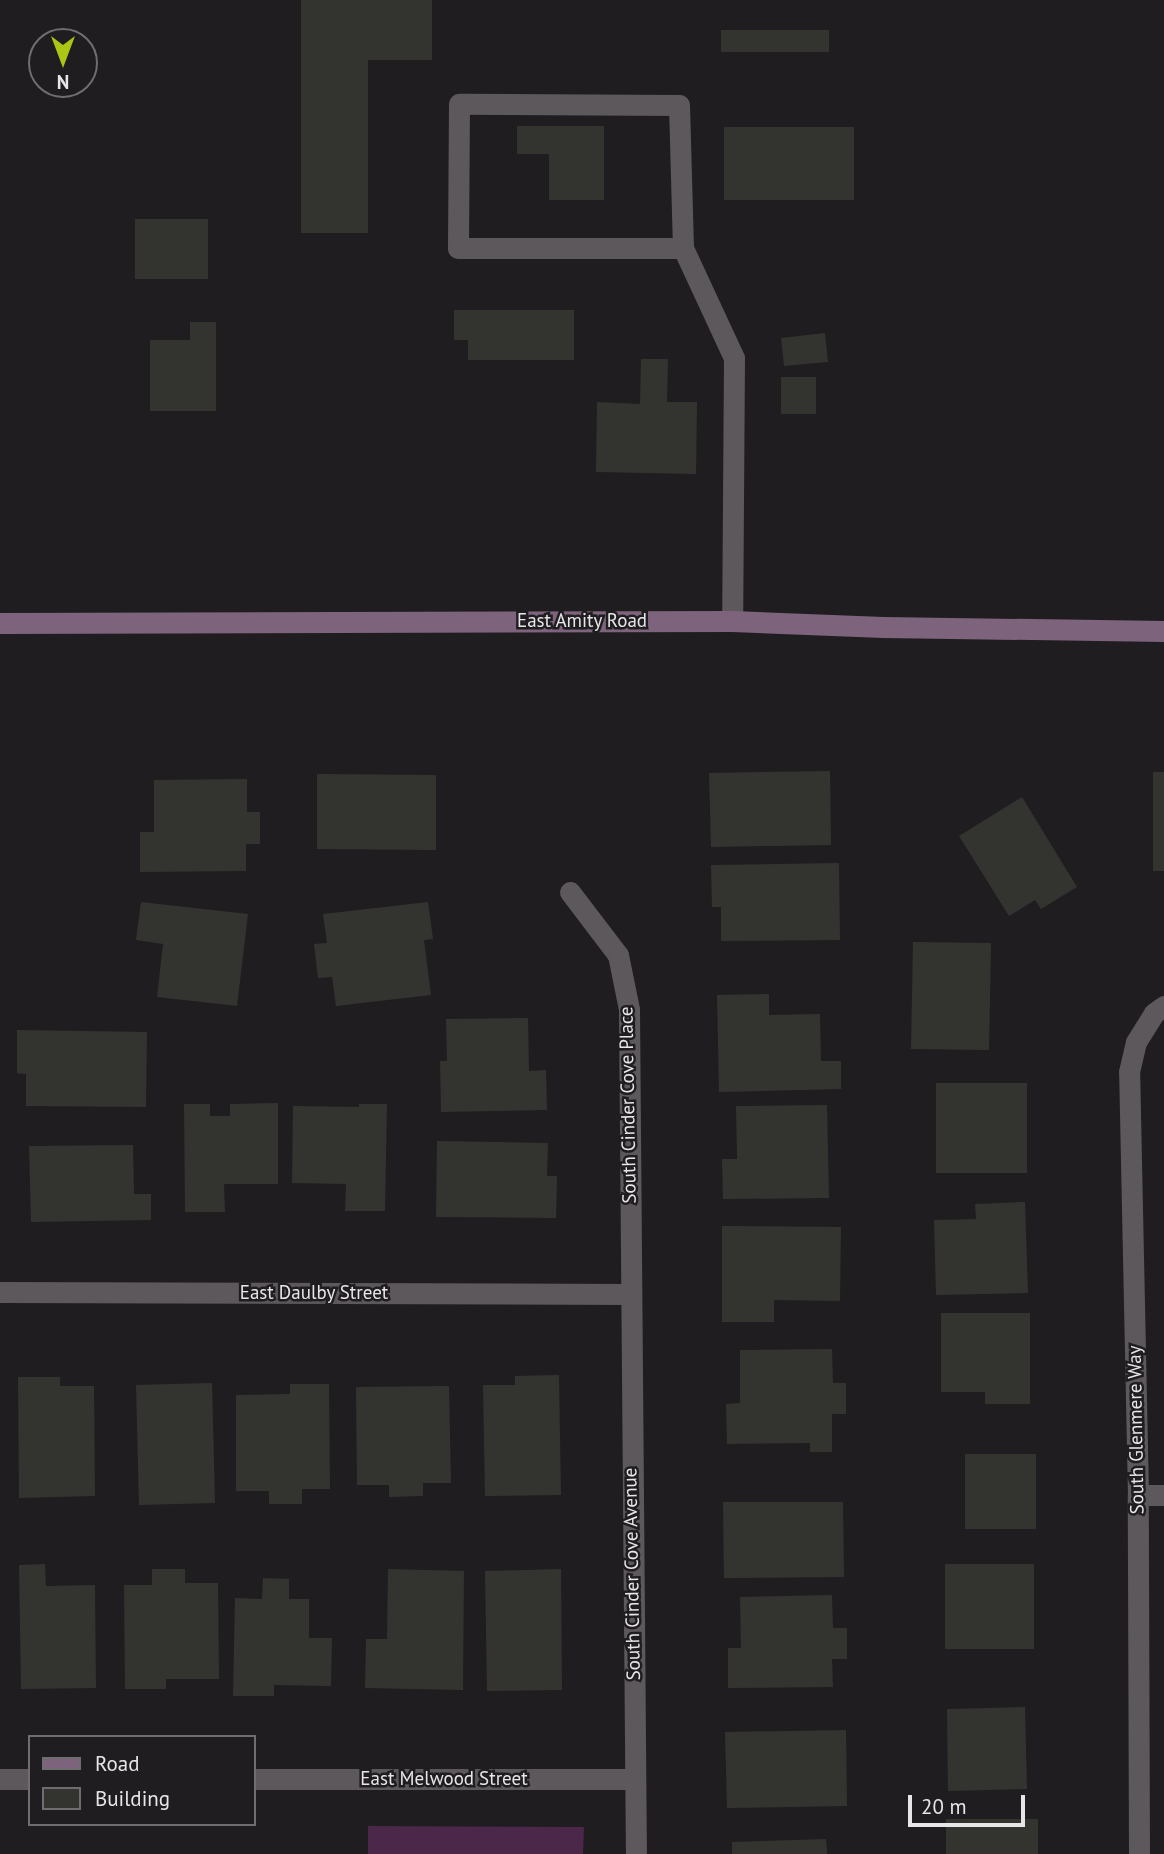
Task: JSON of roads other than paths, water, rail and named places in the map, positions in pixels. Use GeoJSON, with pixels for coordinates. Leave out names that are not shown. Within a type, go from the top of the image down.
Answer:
{"type":"FeatureCollection","features":[{"type":"Feature","properties":{"kind":"main road","name":"East Amity Road"},"geometry":{"type":"LineString","coordinates":[[0,623],[732,621],[883,627],[1164,631]]}},
{"type":"Feature","properties":{"kind":"street"},"geometry":{"type":"LineString","coordinates":[[683,248],[458,248],[460,104],[679,106],[683,248],[734,358],[732,621]]}},
{"type":"Feature","properties":{"kind":"street","name":"South Cinder Cove Place"},"geometry":{"type":"LineString","coordinates":[[570,892],[618,955],[629,1009],[629,1294]]}},
{"type":"Feature","properties":{"kind":"street","name":"South Glenmere Way"},"geometry":{"type":"LineString","coordinates":[[1139,1854],[1138,1495],[1129,1072],[1136,1042],[1159,1009]]}},
{"type":"Feature","properties":{"kind":"street","name":"East Daulby Street"},"geometry":{"type":"LineString","coordinates":[[0,1292],[629,1294]]}},
{"type":"Feature","properties":{"kind":"street","name":"South Cinder Cove Avenue"},"geometry":{"type":"LineString","coordinates":[[629,1294],[636,1854]]}},
{"type":"Feature","properties":{"kind":"street"},"geometry":{"type":"LineString","coordinates":[[1138,1495],[1164,1495]]}},
{"type":"Feature","properties":{"kind":"street"},"geometry":{"type":"LineString","coordinates":[[0,1779],[28,1779]]}},
{"type":"Feature","properties":{"kind":"street","name":"East Melwood Street"},"geometry":{"type":"LineString","coordinates":[[256,1779],[635,1779]]}}]}
